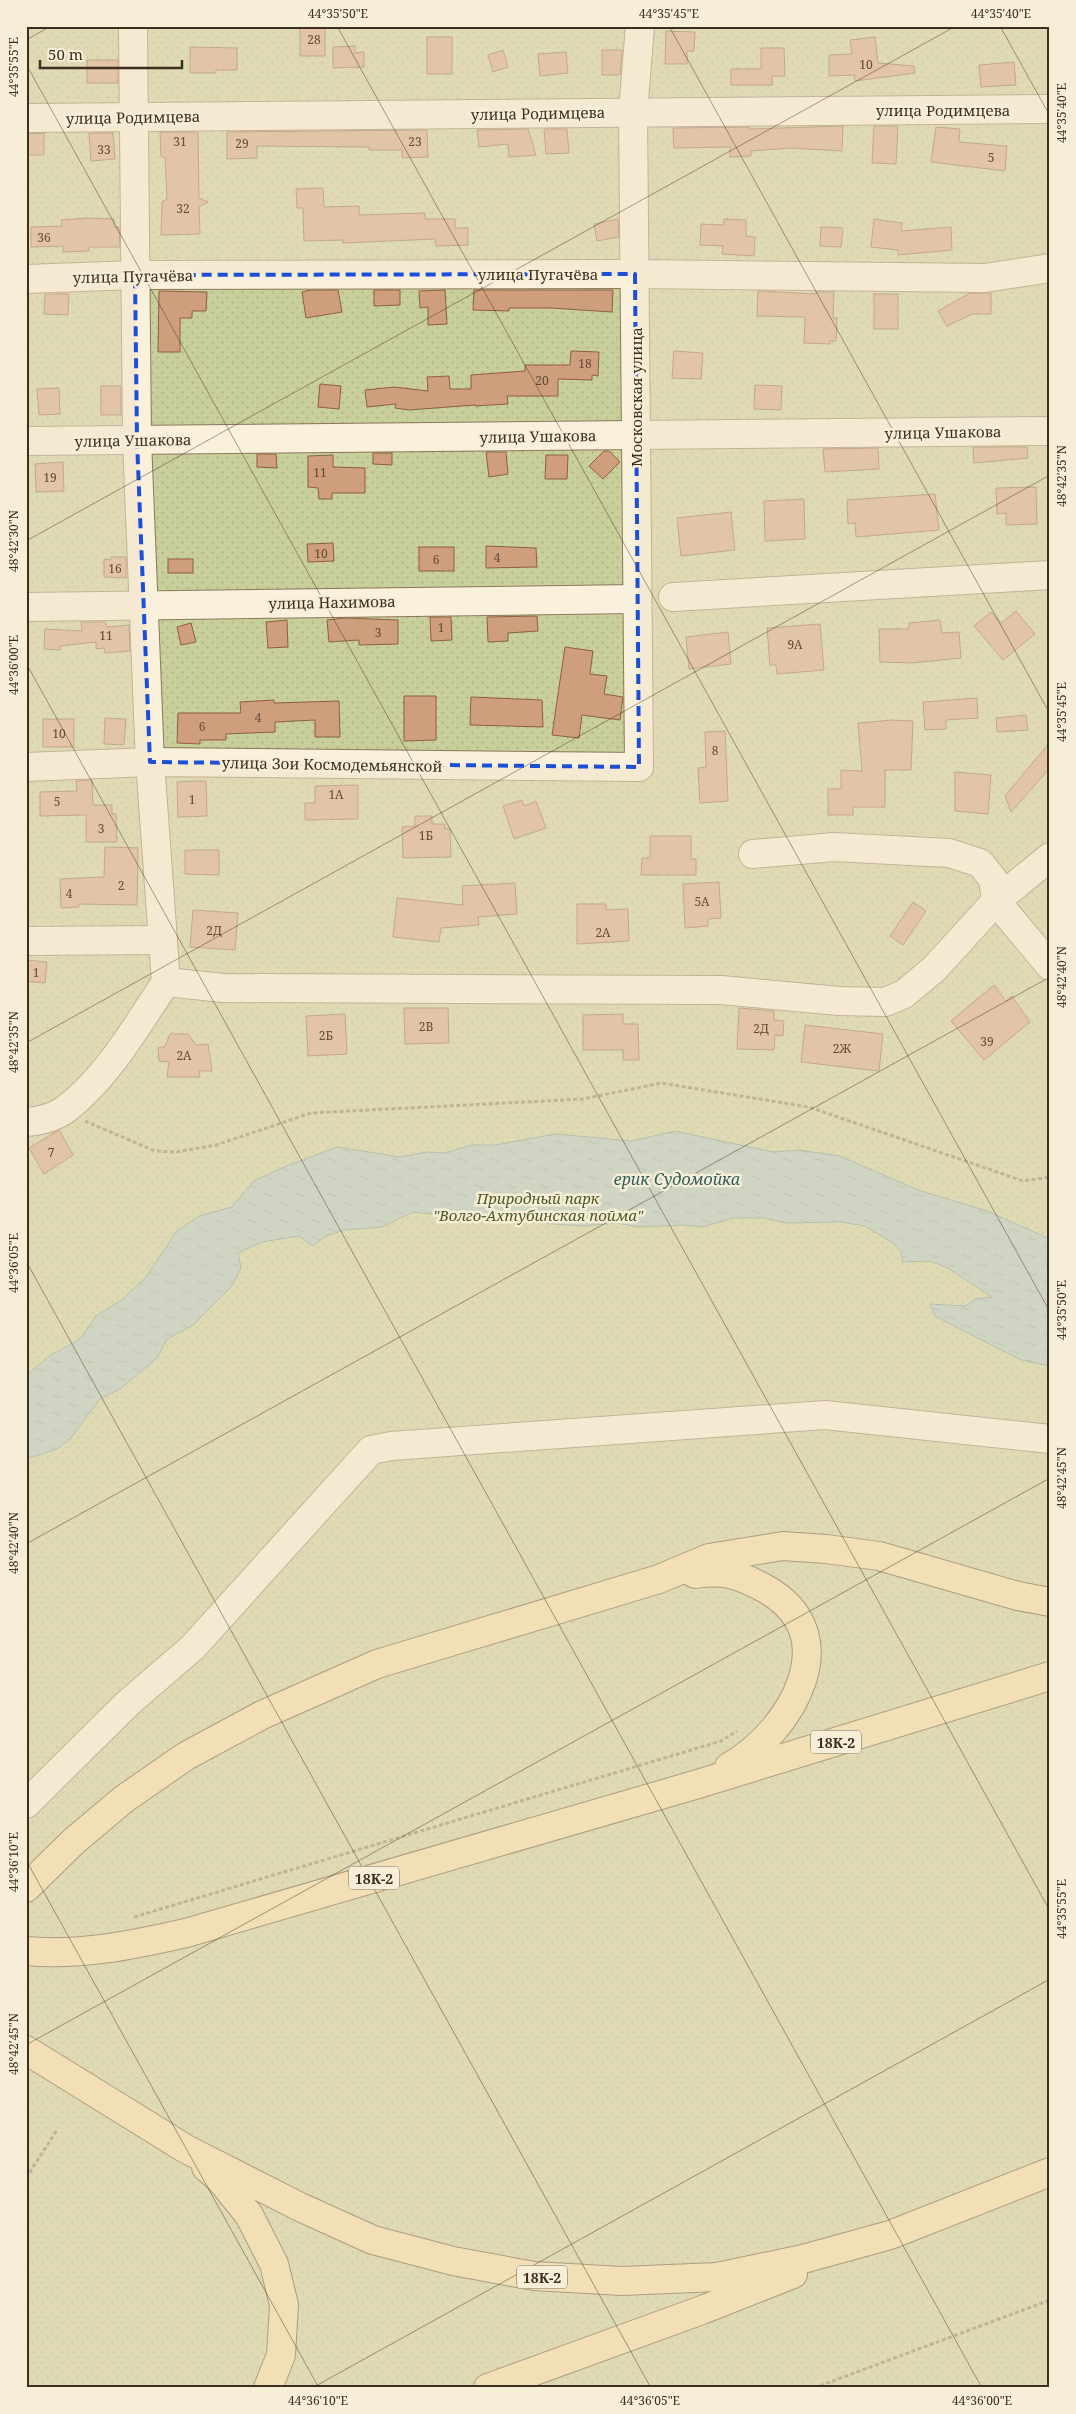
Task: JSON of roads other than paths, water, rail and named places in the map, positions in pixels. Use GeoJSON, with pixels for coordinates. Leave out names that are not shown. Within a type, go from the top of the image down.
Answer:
{"type":"FeatureCollection","features":[{"type":"Feature","properties":{"kind":"main road"},"geometry":{"type":"LineString","coordinates":[[26,1888],[74,1841],[124,1799],[186,1756],[262,1715],[377,1664],[659,1578],[709,1558],[792,1547],[879,1556],[1018,1596],[1050,1602]]}},
{"type":"Feature","properties":{"kind":"main road"},"geometry":{"type":"LineString","coordinates":[[659,1578],[720,1571],[745,1577],[777,1595],[797,1618],[807,1644],[806,1666],[799,1694],[786,1716],[770,1736],[741,1760],[698,1784]]}},
{"type":"Feature","properties":{"kind":"main road","name":"18К-2"},"geometry":{"type":"LineString","coordinates":[[26,1951],[51,1953],[126,1947],[186,1933],[698,1784],[1050,1676]]}},
{"type":"Feature","properties":{"kind":"main road","name":"18К-2"},"geometry":{"type":"LineString","coordinates":[[26,2050],[186,2149],[300,2207],[373,2240],[453,2261],[534,2276],[622,2281],[717,2276],[803,2260],[890,2235],[1050,2172]]}},
{"type":"Feature","properties":{"kind":"main road"},"geometry":{"type":"LineString","coordinates":[[186,2149],[220,2179],[249,2215],[274,2264],[284,2305],[282,2347],[281,2355],[268,2388]]}},
{"type":"Feature","properties":{"kind":"main road"},"geometry":{"type":"LineString","coordinates":[[488,2388],[702,2310],[890,2235]]}},
{"type":"Feature","properties":{"kind":"street"},"geometry":{"type":"LineString","coordinates":[[26,1122],[41,1121],[65,1110],[89,1088],[126,1042],[166,982],[150,762],[137,440],[134,26]]}},
{"type":"Feature","properties":{"kind":"street","name":"Московская улица"},"geometry":{"type":"LineString","coordinates":[[639,767],[634,112],[640,26]]}},
{"type":"Feature","properties":{"kind":"street","name":"улица Родимцева"},"geometry":{"type":"LineString","coordinates":[[26,118],[1050,109]]}},
{"type":"Feature","properties":{"kind":"street","name":"улица Пугачёва"},"geometry":{"type":"LineString","coordinates":[[26,279],[135,276],[635,274],[985,278],[1050,268]]}},
{"type":"Feature","properties":{"kind":"street","name":"улица Ушакова"},"geometry":{"type":"LineString","coordinates":[[26,441],[1050,430]]}},
{"type":"Feature","properties":{"kind":"street"},"geometry":{"type":"LineString","coordinates":[[673,597],[1050,575]]}},
{"type":"Feature","properties":{"kind":"street","name":"улица Нахимова"},"geometry":{"type":"LineString","coordinates":[[26,607],[637,599]]}},
{"type":"Feature","properties":{"kind":"street","name":"улица Зои Космодемьянской"},"geometry":{"type":"LineString","coordinates":[[26,767],[150,762],[639,767]]}},
{"type":"Feature","properties":{"kind":"street"},"geometry":{"type":"LineString","coordinates":[[753,854],[834,847],[949,853],[980,863],[993,878],[996,900],[1050,966]]}},
{"type":"Feature","properties":{"kind":"street"},"geometry":{"type":"LineString","coordinates":[[166,982],[223,988],[486,987],[721,990],[839,1001],[885,1002],[904,994],[934,970],[996,900],[1050,857]]}},
{"type":"Feature","properties":{"kind":"street"},"geometry":{"type":"LineString","coordinates":[[26,941],[163,940]]}},
{"type":"Feature","properties":{"kind":"street"},"geometry":{"type":"LineString","coordinates":[[26,1804],[127,1704],[193,1647],[371,1450],[391,1446],[825,1415],[1050,1439]]}},
{"type":"Feature","properties":{"kind":"water","name":"ерик Судомойка"},"geometry":{"type":"Polygon","coordinates":[[[675,1131],[773,1152],[799,1150],[840,1156],[918,1190],[987,1211],[1050,1239],[1050,1366],[1021,1360],[935,1316],[930,1304],[965,1306],[976,1299],[992,1297],[948,1268],[930,1261],[903,1262],[901,1252],[893,1243],[865,1226],[841,1222],[786,1223],[765,1218],[733,1218],[702,1227],[683,1225],[638,1227],[617,1223],[583,1226],[538,1223],[508,1218],[446,1216],[413,1212],[382,1227],[344,1230],[326,1236],[313,1246],[299,1236],[262,1242],[238,1253],[241,1268],[231,1287],[192,1326],[167,1339],[157,1358],[120,1389],[100,1399],[70,1439],[57,1449],[26,1459],[26,1376],[48,1357],[80,1339],[96,1316],[122,1300],[146,1277],[177,1231],[199,1216],[232,1207],[254,1181],[284,1167],[337,1147],[400,1157],[428,1152],[445,1153],[472,1145],[495,1145],[556,1134],[632,1141],[675,1131]]]}},
{"type":"Feature","properties":{"kind":"park label","name":"Природный парк \"Волго-Ахтубинская пойма\""},"geometry":{"type":"Point","coordinates":[538,1206]}}]}
